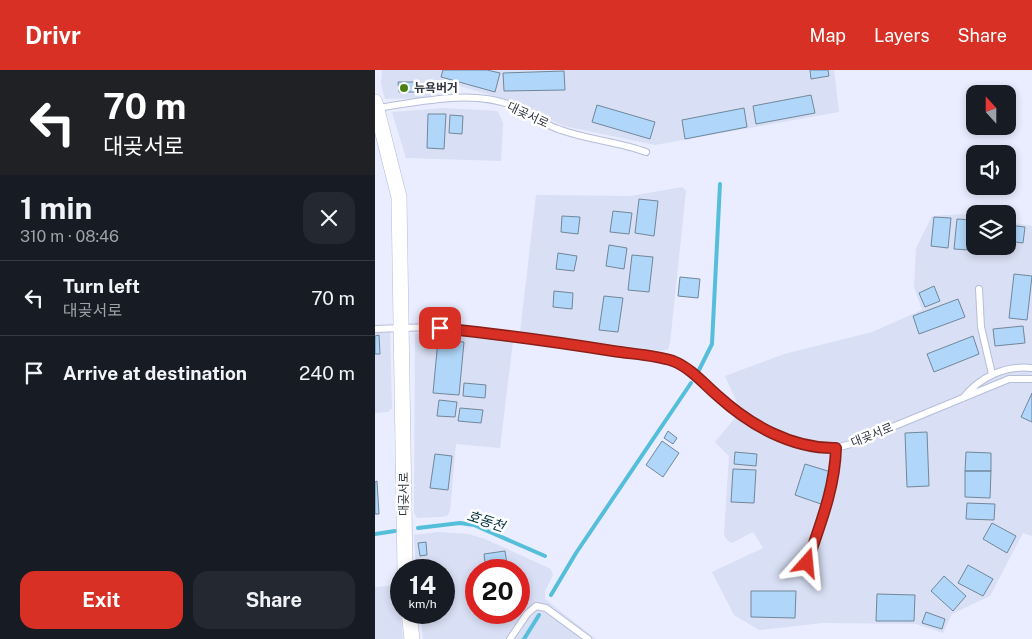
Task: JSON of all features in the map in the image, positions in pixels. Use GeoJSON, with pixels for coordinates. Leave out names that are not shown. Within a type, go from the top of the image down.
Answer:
{"type":"FeatureCollection","features":[{"type":"Feature","properties":{"kind":"street","name":"대곶서로"},"geometry":{"type":"LineString","coordinates":[[376,105],[399,197],[405,559]]}},
{"type":"Feature","properties":{"kind":"street"},"geometry":{"type":"LineString","coordinates":[[410,624],[412,639]]}},
{"type":"Feature","properties":{"kind":"lane","name":"대곶서로"},"geometry":{"type":"LineString","coordinates":[[376,105],[443,100],[495,101],[512,105],[561,130],[620,143],[646,152]]}},
{"type":"Feature","properties":{"kind":"lane"},"geometry":{"type":"LineString","coordinates":[[979,289],[981,327],[992,374]]}},
{"type":"Feature","properties":{"kind":"lane","name":"대곶서로"},"geometry":{"type":"LineString","coordinates":[[375,329],[429,327],[451,329],[672,361],[696,376],[744,418],[765,430],[797,443],[820,448],[836,448],[1009,379],[1032,379]]}},
{"type":"Feature","properties":{"kind":"lane"},"geometry":{"type":"LineString","coordinates":[[962,399],[974,385],[992,374],[1010,368],[1032,368]]}},
{"type":"Feature","properties":{"kind":"lane"},"geometry":{"type":"LineString","coordinates":[[807,563],[830,494],[835,472],[836,448]]}},
{"type":"Feature","properties":{"kind":"lane"},"geometry":{"type":"LineString","coordinates":[[511,639],[527,614],[536,606],[546,608],[588,639]]}},
{"type":"Feature","properties":{"kind":"shaded area"},"geometry":{"type":"Polygon","coordinates":[[[382,70],[834,70],[839,112],[655,145],[564,126],[501,98],[442,81],[435,93],[428,98],[385,99],[381,84],[382,70]]]}},
{"type":"Feature","properties":{"kind":"shaded area"},"geometry":{"type":"Polygon","coordinates":[[[444,108],[498,111],[503,123],[501,161],[406,158],[392,112],[444,108]]]}},
{"type":"Feature","properties":{"kind":"shaded area"},"geometry":{"type":"Polygon","coordinates":[[[682,187],[686,191],[668,349],[662,351],[520,332],[536,195],[631,196],[682,187]]]}},
{"type":"Feature","properties":{"kind":"shaded area"},"geometry":{"type":"Polygon","coordinates":[[[966,215],[966,255],[1016,255],[1016,223],[1032,226],[1032,536],[1023,533],[990,596],[952,614],[943,633],[916,624],[823,623],[759,630],[734,615],[712,572],[763,548],[753,532],[732,543],[724,535],[729,456],[715,442],[734,419],[738,405],[725,376],[784,354],[872,332],[922,310],[914,287],[916,248],[932,216],[966,215]]]}},
{"type":"Feature","properties":{"kind":"shaded area"},"geometry":{"type":"Polygon","coordinates":[[[390,332],[392,408],[388,412],[375,413],[375,333],[390,332]]]}},
{"type":"Feature","properties":{"kind":"shaded area"},"geometry":{"type":"Polygon","coordinates":[[[415,333],[513,341],[500,448],[456,444],[450,511],[447,516],[417,518],[414,513],[415,333]]]}},
{"type":"Feature","properties":{"kind":"shaded area"},"geometry":{"type":"Polygon","coordinates":[[[438,532],[469,534],[485,539],[529,559],[465,559],[465,624],[530,624],[530,559],[551,569],[553,575],[545,591],[545,599],[596,639],[423,639],[421,624],[455,624],[455,559],[415,559],[414,535],[438,532]]]}},
{"type":"Feature","properties":{"kind":"shaded area"},"geometry":{"type":"Polygon","coordinates":[[[390,586],[390,624],[402,624],[403,639],[375,639],[375,587],[390,586]]]}},
{"type":"Feature","properties":{"kind":"building"},"geometry":{"type":"Polygon","coordinates":[[[443,70],[487,70],[500,73],[495,92],[441,77],[443,70]]]}},
{"type":"Feature","properties":{"kind":"building"},"geometry":{"type":"Polygon","coordinates":[[[810,70],[828,70],[829,76],[811,79],[810,70]]]}},
{"type":"Feature","properties":{"kind":"building"},"geometry":{"type":"Polygon","coordinates":[[[564,71],[565,90],[504,91],[503,73],[564,71]]]}},
{"type":"Feature","properties":{"kind":"building"},"geometry":{"type":"Polygon","coordinates":[[[398,82],[416,82],[417,92],[399,92],[398,82]]]}},
{"type":"Feature","properties":{"kind":"building"},"geometry":{"type":"Polygon","coordinates":[[[811,95],[815,113],[756,124],[753,106],[811,95]]]}},
{"type":"Feature","properties":{"kind":"building"},"geometry":{"type":"Polygon","coordinates":[[[597,105],[655,122],[650,139],[592,122],[597,105]]]}},
{"type":"Feature","properties":{"kind":"building"},"geometry":{"type":"Polygon","coordinates":[[[744,108],[747,127],[685,139],[682,120],[744,108]]]}},
{"type":"Feature","properties":{"kind":"building"},"geometry":{"type":"Polygon","coordinates":[[[428,114],[446,114],[444,149],[427,148],[428,114]]]}},
{"type":"Feature","properties":{"kind":"building"},"geometry":{"type":"Polygon","coordinates":[[[450,115],[463,116],[462,134],[449,133],[450,115]]]}},
{"type":"Feature","properties":{"kind":"building"},"geometry":{"type":"Polygon","coordinates":[[[639,199],[658,201],[654,236],[635,233],[639,199]]]}},
{"type":"Feature","properties":{"kind":"building"},"geometry":{"type":"Polygon","coordinates":[[[613,211],[632,213],[629,234],[610,232],[613,211]]]}},
{"type":"Feature","properties":{"kind":"building"},"geometry":{"type":"Polygon","coordinates":[[[562,216],[580,217],[578,234],[561,232],[562,216]]]}},
{"type":"Feature","properties":{"kind":"building"},"geometry":{"type":"Polygon","coordinates":[[[934,217],[951,218],[948,248],[931,246],[934,217]]]}},
{"type":"Feature","properties":{"kind":"building"},"geometry":{"type":"Polygon","coordinates":[[[957,219],[966,220],[966,250],[954,249],[957,219]]]}},
{"type":"Feature","properties":{"kind":"building"},"geometry":{"type":"Polygon","coordinates":[[[1016,226],[1025,227],[1023,243],[1016,242],[1016,226]]]}},
{"type":"Feature","properties":{"kind":"building"},"geometry":{"type":"Polygon","coordinates":[[[609,245],[627,248],[624,269],[606,266],[609,245]]]}},
{"type":"Feature","properties":{"kind":"building"},"geometry":{"type":"Polygon","coordinates":[[[558,253],[577,256],[574,271],[556,269],[558,253]]]}},
{"type":"Feature","properties":{"kind":"building"},"geometry":{"type":"Polygon","coordinates":[[[632,255],[653,257],[649,292],[628,290],[632,255]]]}},
{"type":"Feature","properties":{"kind":"building"},"geometry":{"type":"Polygon","coordinates":[[[1014,274],[1032,276],[1027,320],[1009,318],[1014,274]]]}},
{"type":"Feature","properties":{"kind":"building"},"geometry":{"type":"Polygon","coordinates":[[[680,277],[700,279],[698,298],[678,296],[680,277]]]}},
{"type":"Feature","properties":{"kind":"building"},"geometry":{"type":"Polygon","coordinates":[[[934,286],[940,301],[925,307],[919,293],[934,286]]]}},
{"type":"Feature","properties":{"kind":"building"},"geometry":{"type":"Polygon","coordinates":[[[554,291],[573,293],[572,309],[553,307],[554,291]]]}},
{"type":"Feature","properties":{"kind":"building"},"geometry":{"type":"Polygon","coordinates":[[[604,296],[623,298],[618,332],[599,330],[604,296]]]}},
{"type":"Feature","properties":{"kind":"building"},"geometry":{"type":"Polygon","coordinates":[[[958,299],[965,317],[919,334],[913,316],[958,299]]]}},
{"type":"Feature","properties":{"kind":"building"},"geometry":{"type":"Polygon","coordinates":[[[1023,326],[1025,343],[995,346],[993,329],[1023,326]]]}},
{"type":"Feature","properties":{"kind":"building"},"geometry":{"type":"Polygon","coordinates":[[[379,335],[380,354],[375,354],[375,336],[379,335]]]}},
{"type":"Feature","properties":{"kind":"building"},"geometry":{"type":"Polygon","coordinates":[[[973,336],[979,354],[934,372],[927,354],[973,336]]]}},
{"type":"Feature","properties":{"kind":"building"},"geometry":{"type":"Polygon","coordinates":[[[438,340],[464,342],[459,395],[433,393],[438,340]]]}},
{"type":"Feature","properties":{"kind":"building"},"geometry":{"type":"Polygon","coordinates":[[[464,383],[486,385],[485,398],[463,396],[464,383]]]}},
{"type":"Feature","properties":{"kind":"building"},"geometry":{"type":"Polygon","coordinates":[[[1032,393],[1032,422],[1021,417],[1032,393]]]}},
{"type":"Feature","properties":{"kind":"building"},"geometry":{"type":"Polygon","coordinates":[[[439,400],[457,402],[455,417],[437,416],[439,400]]]}},
{"type":"Feature","properties":{"kind":"building"},"geometry":{"type":"Polygon","coordinates":[[[460,408],[483,410],[481,423],[458,421],[460,408]]]}},
{"type":"Feature","properties":{"kind":"building"},"geometry":{"type":"Polygon","coordinates":[[[668,431],[677,438],[673,444],[664,438],[668,431]]]}},
{"type":"Feature","properties":{"kind":"building"},"geometry":{"type":"Polygon","coordinates":[[[927,432],[929,486],[907,487],[905,433],[927,432]]]}},
{"type":"Feature","properties":{"kind":"building"},"geometry":{"type":"Polygon","coordinates":[[[662,441],[679,453],[663,477],[646,465],[662,441]]]}},
{"type":"Feature","properties":{"kind":"building"},"geometry":{"type":"Polygon","coordinates":[[[735,452],[757,454],[756,466],[734,464],[735,452]]]}},
{"type":"Feature","properties":{"kind":"building"},"geometry":{"type":"Polygon","coordinates":[[[966,452],[991,453],[991,471],[965,471],[966,452]]]}},
{"type":"Feature","properties":{"kind":"building"},"geometry":{"type":"Polygon","coordinates":[[[435,454],[452,456],[448,490],[430,488],[435,454]]]}},
{"type":"Feature","properties":{"kind":"building"},"geometry":{"type":"Polygon","coordinates":[[[805,464],[831,472],[821,504],[795,495],[805,464]]]}},
{"type":"Feature","properties":{"kind":"building"},"geometry":{"type":"Polygon","coordinates":[[[733,469],[756,470],[754,503],[731,502],[733,469]]]}},
{"type":"Feature","properties":{"kind":"building"},"geometry":{"type":"Polygon","coordinates":[[[965,471],[991,471],[990,498],[965,497],[965,471]]]}},
{"type":"Feature","properties":{"kind":"building"},"geometry":{"type":"Polygon","coordinates":[[[377,481],[379,514],[375,514],[375,482],[377,481]]]}},
{"type":"Feature","properties":{"kind":"building"},"geometry":{"type":"Polygon","coordinates":[[[967,503],[995,504],[994,520],[966,519],[967,503]]]}},
{"type":"Feature","properties":{"kind":"building"},"geometry":{"type":"Polygon","coordinates":[[[992,523],[1016,536],[1007,553],[983,539],[992,523]]]}},
{"type":"Feature","properties":{"kind":"building"},"geometry":{"type":"Polygon","coordinates":[[[426,542],[427,555],[420,556],[418,543],[426,542]]]}},
{"type":"Feature","properties":{"kind":"building"},"geometry":{"type":"Polygon","coordinates":[[[505,551],[506,559],[485,559],[484,554],[505,551]]]}},
{"type":"Feature","properties":{"kind":"building"},"geometry":{"type":"Polygon","coordinates":[[[968,565],[993,579],[983,596],[958,583],[968,565]]]}},
{"type":"Feature","properties":{"kind":"building"},"geometry":{"type":"Polygon","coordinates":[[[944,576],[966,596],[953,611],[931,591],[944,576]]]}},
{"type":"Feature","properties":{"kind":"building"},"geometry":{"type":"Polygon","coordinates":[[[751,591],[796,591],[795,618],[751,617],[751,591]]]}},
{"type":"Feature","properties":{"kind":"building"},"geometry":{"type":"Polygon","coordinates":[[[877,594],[915,595],[914,621],[876,621],[877,594]]]}},
{"type":"Feature","properties":{"kind":"building"},"geometry":{"type":"Polygon","coordinates":[[[926,612],[945,619],[942,629],[922,623],[926,612]]]}},
{"type":"Feature","properties":{"kind":"waterway"},"geometry":{"type":"LineString","coordinates":[[699,370],[712,344],[720,184]]}},
{"type":"Feature","properties":{"kind":"waterway"},"geometry":{"type":"LineString","coordinates":[[551,595],[576,553],[691,383]]}},
{"type":"Feature","properties":{"kind":"waterway","name":"호동천"},"geometry":{"type":"LineString","coordinates":[[418,528],[460,523],[474,525],[545,556]]}},
{"type":"Feature","properties":{"kind":"waterway","name":"호동천"},"geometry":{"type":"LineString","coordinates":[[375,534],[395,531]]}},
{"type":"Feature","properties":{"kind":"waterway"},"geometry":{"type":"LineString","coordinates":[[524,639],[539,615]]}},
{"type":"Feature","properties":{"kind":"place","name":"뉴욕버거"},"geometry":{"type":"Point","coordinates":[404,88]}},
{"type":"Feature","properties":{"kind":"route"},"geometry":{"type":"LineString","coordinates":[[440,328],[599,349],[672,361],[696,376],[744,418],[765,430],[797,443],[820,448],[836,448],[835,472],[830,494],[807,563]]}}]}
